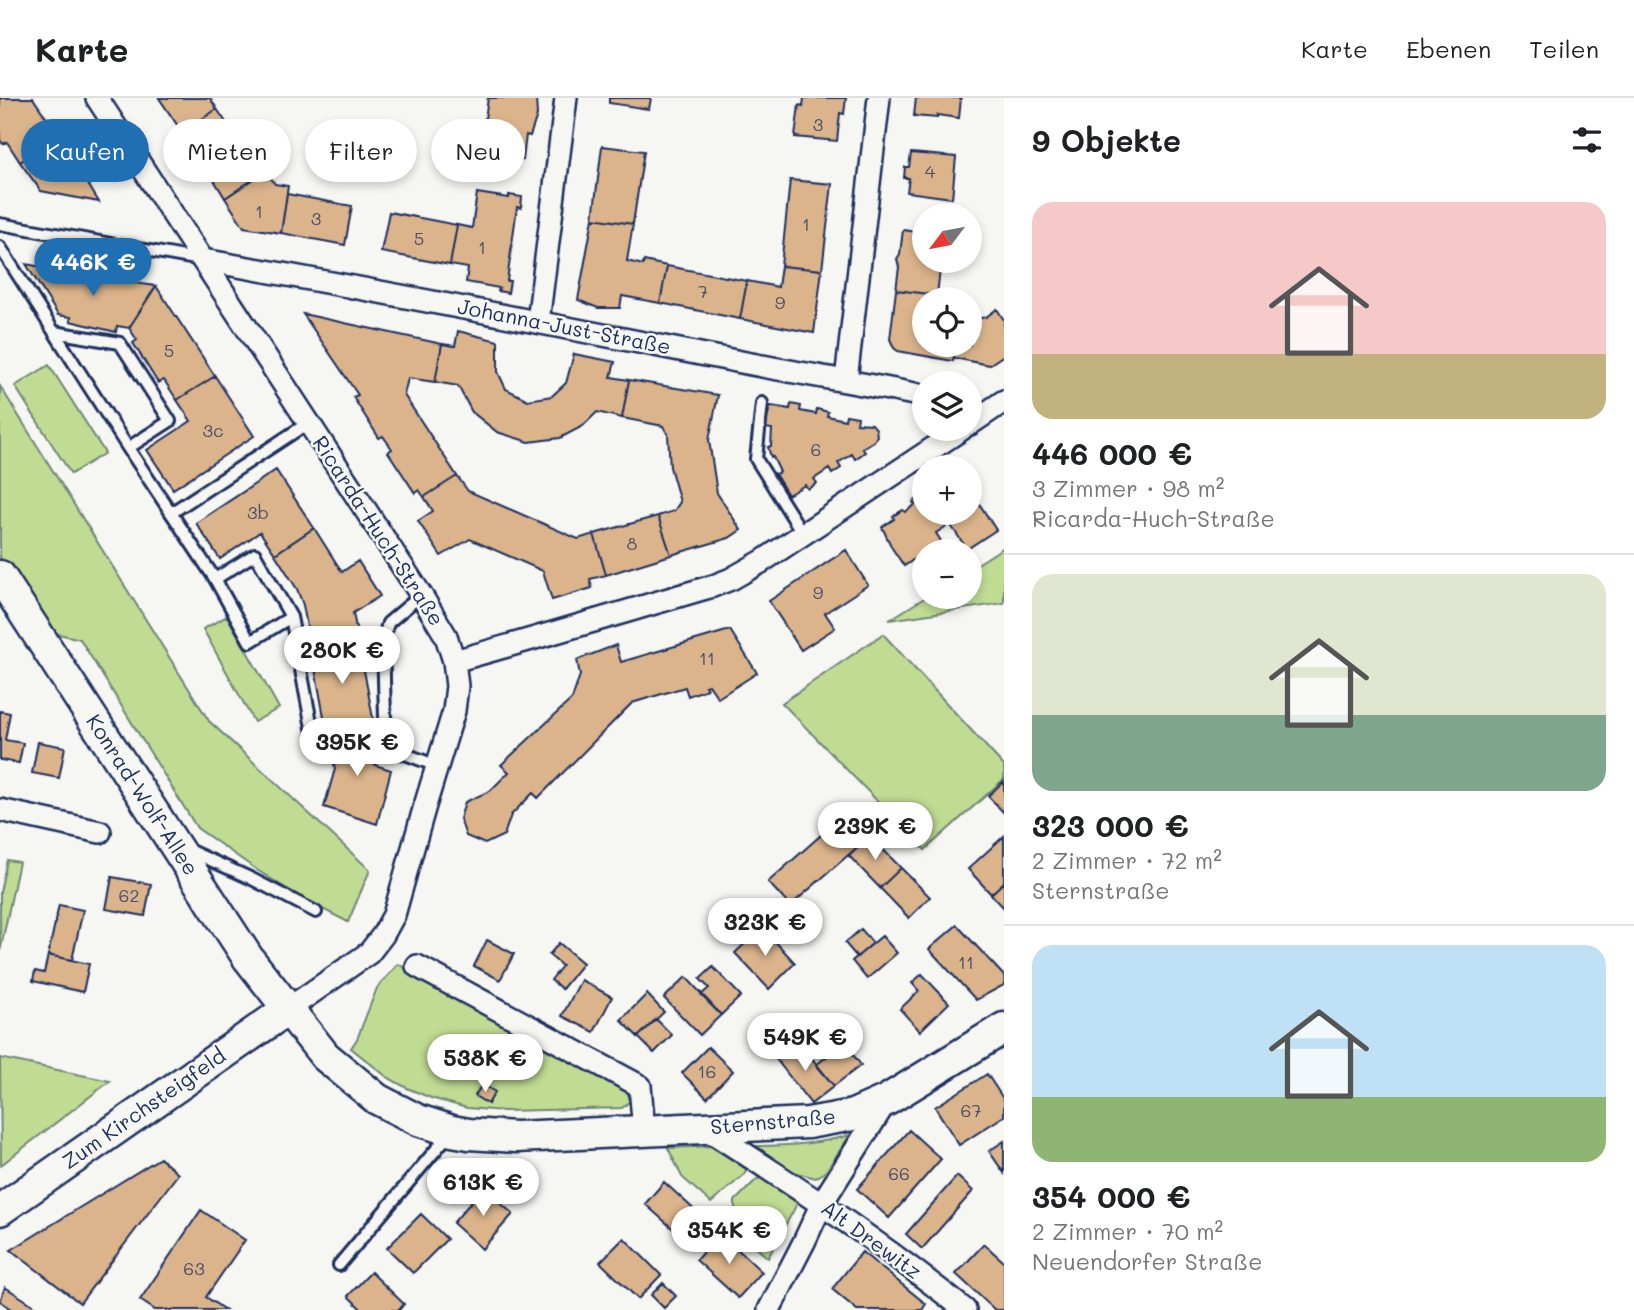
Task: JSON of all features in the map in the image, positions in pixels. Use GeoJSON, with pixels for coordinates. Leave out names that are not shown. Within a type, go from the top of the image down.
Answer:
{"type":"FeatureCollection","features":[{"type":"Feature","properties":{"kind":"street","name":"Ricarda-Huch-Straße"},"geometry":{"type":"LineString","coordinates":[[97,98],[421,595],[446,636],[454,661],[457,686],[454,711],[394,915],[383,936],[369,953],[288,1010]]}},
{"type":"Feature","properties":{"kind":"street"},"geometry":{"type":"LineString","coordinates":[[538,322],[566,98]]}},
{"type":"Feature","properties":{"kind":"street"},"geometry":{"type":"LineString","coordinates":[[846,380],[879,98]]}},
{"type":"Feature","properties":{"kind":"street","name":"Johanna-Just-Straße"},"geometry":{"type":"LineString","coordinates":[[203,260],[356,286],[912,394]]}},
{"type":"Feature","properties":{"kind":"street"},"geometry":{"type":"LineString","coordinates":[[982,416],[997,405]]}},
{"type":"Feature","properties":{"kind":"street"},"geometry":{"type":"LineString","coordinates":[[454,661],[551,635],[731,579],[944,441]]}},
{"type":"Feature","properties":{"kind":"street","name":"Konrad-Wolf-Allee"},"geometry":{"type":"LineString","coordinates":[[0,576],[247,958],[288,1010]]}},
{"type":"Feature","properties":{"kind":"street"},"geometry":{"type":"LineString","coordinates":[[0,810],[100,832]]}},
{"type":"Feature","properties":{"kind":"street"},"geometry":{"type":"LineString","coordinates":[[417,966],[640,1086],[644,1131]]}},
{"type":"Feature","properties":{"kind":"street","name":"Sternstraße"},"geometry":{"type":"LineString","coordinates":[[288,1010],[325,1056],[377,1099],[418,1120],[452,1131],[516,1137],[808,1123],[852,1115],[887,1100],[1004,1028]]}},
{"type":"Feature","properties":{"kind":"street","name":"Zum Kirchsteigfeld"},"geometry":{"type":"LineString","coordinates":[[0,1210],[288,1010]]}},
{"type":"Feature","properties":{"kind":"street"},"geometry":{"type":"LineString","coordinates":[[769,1310],[821,1203],[887,1100]]}},
{"type":"Feature","properties":{"kind":"street","name":"Alt Drewitz"},"geometry":{"type":"LineString","coordinates":[[705,1128],[821,1203],[965,1310]]}},
{"type":"Feature","properties":{"kind":"lane"},"geometry":{"type":"LineString","coordinates":[[0,224],[203,260]]}},
{"type":"Feature","properties":{"kind":"lane"},"geometry":{"type":"LineString","coordinates":[[0,247],[215,579],[250,642],[291,617]]}},
{"type":"Feature","properties":{"kind":"lane"},"geometry":{"type":"LineString","coordinates":[[54,332],[120,343],[170,421],[128,448]]}},
{"type":"Feature","properties":{"kind":"lane"},"geometry":{"type":"LineString","coordinates":[[762,403],[756,459],[803,534]]}},
{"type":"Feature","properties":{"kind":"lane"},"geometry":{"type":"LineString","coordinates":[[171,513],[309,423]]}},
{"type":"Feature","properties":{"kind":"lane"},"geometry":{"type":"LineString","coordinates":[[215,579],[256,554],[291,617],[313,733]]}},
{"type":"Feature","properties":{"kind":"lane"},"geometry":{"type":"LineString","coordinates":[[421,595],[388,623],[383,640],[385,718],[400,752],[437,766]]}},
{"type":"Feature","properties":{"kind":"lane"},"geometry":{"type":"LineString","coordinates":[[174,844],[250,878],[316,912]]}},
{"type":"Feature","properties":{"kind":"lane"},"geometry":{"type":"LineString","coordinates":[[339,1265],[452,1131]]}},
{"type":"Feature","properties":{"kind":"green space"},"geometry":{"type":"Polygon","coordinates":[[[49,365],[105,453],[71,474],[15,386],[49,365]]]}},
{"type":"Feature","properties":{"kind":"green space"},"geometry":{"type":"Polygon","coordinates":[[[0,386],[209,721],[370,870],[348,922],[303,899],[197,828],[80,639],[46,631],[0,557],[0,386]]]}},
{"type":"Feature","properties":{"kind":"green space"},"geometry":{"type":"Polygon","coordinates":[[[1004,547],[1004,603],[982,606],[982,561],[1004,547]]]}},
{"type":"Feature","properties":{"kind":"green space"},"geometry":{"type":"Polygon","coordinates":[[[912,606],[912,609],[963,609],[889,620],[912,606]]]}},
{"type":"Feature","properties":{"kind":"green space"},"geometry":{"type":"Polygon","coordinates":[[[227,616],[279,708],[254,722],[203,629],[227,616]]]}},
{"type":"Feature","properties":{"kind":"green space"},"geometry":{"type":"Polygon","coordinates":[[[883,634],[1004,766],[1004,779],[925,850],[782,703],[883,634]]]}},
{"type":"Feature","properties":{"kind":"green space"},"geometry":{"type":"Polygon","coordinates":[[[7,860],[19,862],[0,952],[0,892],[7,860]]]}},
{"type":"Feature","properties":{"kind":"green space"},"geometry":{"type":"Polygon","coordinates":[[[398,964],[632,1090],[630,1101],[622,1108],[504,1111],[467,1108],[431,1098],[387,1077],[351,1048],[377,988],[398,964]]]}},
{"type":"Feature","properties":{"kind":"green space"},"geometry":{"type":"Polygon","coordinates":[[[0,1058],[110,1081],[1,1165],[0,1058]]]}},
{"type":"Feature","properties":{"kind":"green space"},"geometry":{"type":"Polygon","coordinates":[[[850,1135],[826,1171],[816,1178],[793,1172],[756,1146],[803,1144],[850,1135]]]}},
{"type":"Feature","properties":{"kind":"green space"},"geometry":{"type":"Polygon","coordinates":[[[715,1146],[747,1166],[745,1174],[711,1203],[682,1177],[668,1148],[715,1146]]]}},
{"type":"Feature","properties":{"kind":"green space"},"geometry":{"type":"Polygon","coordinates":[[[766,1177],[799,1200],[768,1258],[726,1222],[735,1213],[735,1201],[757,1179],[766,1177]]]}},
{"type":"Feature","properties":{"kind":"building"},"geometry":{"type":"Polygon","coordinates":[[[0,98],[33,98],[47,119],[21,119],[21,161],[7,142],[3,144],[0,140],[0,98]]]}},
{"type":"Feature","properties":{"kind":"building"},"geometry":{"type":"Polygon","coordinates":[[[159,98],[210,98],[217,109],[202,119],[173,119],[159,98]]]}},
{"type":"Feature","properties":{"kind":"building"},"geometry":{"type":"Polygon","coordinates":[[[488,98],[536,98],[537,115],[530,136],[526,135],[525,143],[525,119],[485,119],[488,98]]]}},
{"type":"Feature","properties":{"kind":"building"},"geometry":{"type":"Polygon","coordinates":[[[609,98],[651,98],[649,109],[609,103],[609,98]]]}},
{"type":"Feature","properties":{"kind":"building"},"geometry":{"type":"Polygon","coordinates":[[[804,98],[846,98],[844,114],[840,113],[837,141],[795,137],[799,105],[803,106],[804,98]]]}},
{"type":"Feature","properties":{"kind":"building"},"geometry":{"type":"Polygon","coordinates":[[[916,98],[961,98],[959,118],[914,116],[916,98]]]}},
{"type":"Feature","properties":{"kind":"building"},"geometry":{"type":"Polygon","coordinates":[[[217,109],[224,119],[202,119],[217,109]]]}},
{"type":"Feature","properties":{"kind":"building"},"geometry":{"type":"Polygon","coordinates":[[[602,146],[644,151],[633,224],[593,218],[602,146]]]}},
{"type":"Feature","properties":{"kind":"building"},"geometry":{"type":"Polygon","coordinates":[[[911,153],[956,157],[952,198],[907,192],[909,178],[904,178],[905,167],[909,167],[911,153]]]}},
{"type":"Feature","properties":{"kind":"building"},"geometry":{"type":"Polygon","coordinates":[[[790,180],[832,184],[822,270],[781,266],[790,180]]]}},
{"type":"Feature","properties":{"kind":"building"},"geometry":{"type":"Polygon","coordinates":[[[34,182],[87,182],[99,202],[41,191],[34,182]]]}},
{"type":"Feature","properties":{"kind":"building"},"geometry":{"type":"Polygon","coordinates":[[[215,182],[249,182],[225,198],[215,182]]]}},
{"type":"Feature","properties":{"kind":"building"},"geometry":{"type":"Polygon","coordinates":[[[249,182],[274,182],[288,186],[281,233],[244,227],[225,198],[249,182]]]}},
{"type":"Feature","properties":{"kind":"building"},"geometry":{"type":"Polygon","coordinates":[[[477,193],[509,198],[509,195],[522,197],[521,208],[517,207],[507,281],[510,281],[508,293],[498,291],[499,288],[466,282],[468,268],[450,265],[457,225],[472,228],[477,193]]]}},
{"type":"Feature","properties":{"kind":"building"},"geometry":{"type":"Polygon","coordinates":[[[287,194],[352,206],[345,245],[281,233],[287,194]]]}},
{"type":"Feature","properties":{"kind":"building"},"geometry":{"type":"Polygon","coordinates":[[[389,212],[457,225],[450,265],[381,252],[389,212]]]}},
{"type":"Feature","properties":{"kind":"building"},"geometry":{"type":"Polygon","coordinates":[[[593,218],[633,224],[627,261],[643,265],[644,261],[667,266],[660,303],[622,296],[620,308],[598,308],[578,300],[593,218]]]}},
{"type":"Feature","properties":{"kind":"building"},"geometry":{"type":"Polygon","coordinates":[[[903,230],[912,231],[912,273],[940,273],[938,287],[912,287],[912,292],[896,290],[899,267],[897,259],[903,230]]]}},
{"type":"Feature","properties":{"kind":"building"},"geometry":{"type":"Polygon","coordinates":[[[26,264],[156,286],[129,328],[117,326],[116,332],[70,321],[71,317],[58,315],[26,264]]]}},
{"type":"Feature","properties":{"kind":"building"},"geometry":{"type":"Polygon","coordinates":[[[667,266],[747,281],[740,319],[660,303],[667,266]]]}},
{"type":"Feature","properties":{"kind":"building"},"geometry":{"type":"Polygon","coordinates":[[[781,266],[822,270],[814,333],[740,319],[747,281],[778,287],[781,266]]]}},
{"type":"Feature","properties":{"kind":"building"},"geometry":{"type":"Polygon","coordinates":[[[156,286],[215,376],[177,400],[164,380],[158,383],[133,343],[137,340],[129,328],[156,286]]]}},
{"type":"Feature","properties":{"kind":"building"},"geometry":{"type":"Polygon","coordinates":[[[896,290],[912,292],[912,354],[898,351],[890,339],[896,290]]]}},
{"type":"Feature","properties":{"kind":"building"},"geometry":{"type":"Polygon","coordinates":[[[997,309],[1004,320],[1004,355],[989,365],[954,358],[982,357],[982,318],[997,309]]]}},
{"type":"Feature","properties":{"kind":"building"},"geometry":{"type":"Polygon","coordinates":[[[303,314],[442,344],[435,382],[408,378],[404,395],[457,476],[424,497],[419,490],[415,493],[388,452],[392,449],[383,436],[379,438],[353,397],[358,395],[303,314]]]}},
{"type":"Feature","properties":{"kind":"building"},"geometry":{"type":"Polygon","coordinates":[[[458,331],[498,341],[498,372],[506,389],[528,400],[552,396],[566,383],[574,354],[615,362],[611,377],[629,380],[622,418],[597,412],[583,426],[560,438],[529,442],[497,432],[472,412],[458,386],[435,382],[442,344],[455,346],[458,331]]]}},
{"type":"Feature","properties":{"kind":"building"},"geometry":{"type":"Polygon","coordinates":[[[931,357],[954,357],[953,361],[931,357]]]}},
{"type":"Feature","properties":{"kind":"building"},"geometry":{"type":"Polygon","coordinates":[[[215,376],[254,436],[173,489],[147,450],[191,421],[177,400],[215,376]]]}},
{"type":"Feature","properties":{"kind":"building"},"geometry":{"type":"Polygon","coordinates":[[[629,380],[718,395],[709,440],[717,493],[741,530],[729,538],[671,555],[658,516],[674,511],[680,502],[670,467],[668,435],[663,426],[622,418],[629,380]]]}},
{"type":"Feature","properties":{"kind":"building"},"geometry":{"type":"Polygon","coordinates":[[[791,404],[801,406],[800,411],[816,414],[817,409],[828,412],[827,416],[845,420],[846,415],[858,417],[857,423],[872,424],[877,436],[862,448],[865,452],[855,459],[852,454],[838,463],[841,468],[832,474],[829,469],[814,479],[817,483],[808,489],[805,485],[788,495],[775,474],[780,472],[768,447],[771,446],[772,429],[765,428],[770,406],[790,409],[791,404]]]}},
{"type":"Feature","properties":{"kind":"building"},"geometry":{"type":"Polygon","coordinates":[[[276,470],[314,528],[275,554],[260,532],[220,559],[196,523],[276,470]]]}},
{"type":"Feature","properties":{"kind":"building"},"geometry":{"type":"Polygon","coordinates":[[[457,476],[468,491],[578,539],[594,534],[606,575],[590,579],[592,588],[552,600],[543,571],[470,539],[441,556],[418,521],[433,511],[424,497],[457,476]]]}},
{"type":"Feature","properties":{"kind":"building"},"geometry":{"type":"Polygon","coordinates":[[[912,507],[912,525],[948,525],[936,533],[940,539],[912,539],[912,561],[904,566],[882,527],[894,519],[893,516],[903,510],[905,512],[912,507]]]}},
{"type":"Feature","properties":{"kind":"building"},"geometry":{"type":"Polygon","coordinates":[[[982,508],[996,530],[982,539],[960,539],[951,525],[982,525],[982,508]]]}},
{"type":"Feature","properties":{"kind":"building"},"geometry":{"type":"Polygon","coordinates":[[[658,516],[671,555],[606,575],[594,534],[658,516]]]}},
{"type":"Feature","properties":{"kind":"building"},"geometry":{"type":"Polygon","coordinates":[[[314,528],[342,572],[358,561],[380,596],[353,613],[357,633],[310,642],[297,589],[275,554],[314,528]]]}},
{"type":"Feature","properties":{"kind":"building"},"geometry":{"type":"Polygon","coordinates":[[[846,550],[868,585],[825,613],[835,628],[801,650],[769,601],[846,550]]]}},
{"type":"Feature","properties":{"kind":"building"},"geometry":{"type":"Polygon","coordinates":[[[730,630],[757,673],[718,698],[709,685],[705,686],[707,689],[688,696],[685,687],[632,703],[538,798],[533,793],[511,815],[504,835],[485,844],[466,836],[460,819],[465,802],[490,791],[509,772],[501,765],[572,699],[580,675],[577,660],[616,645],[621,662],[730,630]]]}},
{"type":"Feature","properties":{"kind":"building"},"geometry":{"type":"Polygon","coordinates":[[[357,633],[375,729],[328,738],[310,642],[357,633]]]}},
{"type":"Feature","properties":{"kind":"building"},"geometry":{"type":"Polygon","coordinates":[[[0,711],[10,713],[5,740],[23,743],[19,763],[0,760],[0,711]]]}},
{"type":"Feature","properties":{"kind":"building"},"geometry":{"type":"Polygon","coordinates":[[[369,730],[375,765],[391,770],[377,824],[324,807],[335,769],[328,738],[369,730]]]}},
{"type":"Feature","properties":{"kind":"building"},"geometry":{"type":"Polygon","coordinates":[[[38,742],[65,747],[59,778],[32,773],[38,742]]]}},
{"type":"Feature","properties":{"kind":"building"},"geometry":{"type":"Polygon","coordinates":[[[1004,781],[1004,813],[988,796],[1004,781]]]}},
{"type":"Feature","properties":{"kind":"building"},"geometry":{"type":"Polygon","coordinates":[[[847,812],[870,836],[790,906],[768,882],[847,812]]]}},
{"type":"Feature","properties":{"kind":"building"},"geometry":{"type":"Polygon","coordinates":[[[870,836],[901,868],[880,888],[849,856],[870,836]]]}},
{"type":"Feature","properties":{"kind":"building"},"geometry":{"type":"Polygon","coordinates":[[[1004,836],[1004,882],[991,894],[968,869],[1004,836]]]}},
{"type":"Feature","properties":{"kind":"building"},"geometry":{"type":"Polygon","coordinates":[[[901,868],[930,897],[909,918],[880,888],[901,868]]]}},
{"type":"Feature","properties":{"kind":"building"},"geometry":{"type":"Polygon","coordinates":[[[112,877],[151,884],[145,916],[106,909],[112,877]]]}},
{"type":"Feature","properties":{"kind":"building"},"geometry":{"type":"Polygon","coordinates":[[[1004,882],[1004,908],[991,894],[1004,882]]]}},
{"type":"Feature","properties":{"kind":"building"},"geometry":{"type":"Polygon","coordinates":[[[59,905],[83,910],[72,960],[48,955],[59,905]]]}},
{"type":"Feature","properties":{"kind":"building"},"geometry":{"type":"Polygon","coordinates":[[[957,925],[1004,976],[1004,985],[976,1000],[929,949],[957,925]]]}},
{"type":"Feature","properties":{"kind":"building"},"geometry":{"type":"Polygon","coordinates":[[[762,927],[795,963],[769,989],[735,953],[762,927]]]}},
{"type":"Feature","properties":{"kind":"building"},"geometry":{"type":"Polygon","coordinates":[[[861,929],[873,943],[857,957],[845,943],[861,929]]]}},
{"type":"Feature","properties":{"kind":"building"},"geometry":{"type":"Polygon","coordinates":[[[882,936],[897,953],[867,979],[852,961],[882,936]]]}},
{"type":"Feature","properties":{"kind":"building"},"geometry":{"type":"Polygon","coordinates":[[[487,940],[514,954],[500,980],[474,966],[487,940]]]}},
{"type":"Feature","properties":{"kind":"building"},"geometry":{"type":"Polygon","coordinates":[[[559,943],[583,963],[562,989],[551,980],[562,966],[549,955],[559,943]]]}},
{"type":"Feature","properties":{"kind":"building"},"geometry":{"type":"Polygon","coordinates":[[[48,955],[89,964],[83,992],[33,981],[35,971],[44,973],[48,955]]]}},
{"type":"Feature","properties":{"kind":"building"},"geometry":{"type":"Polygon","coordinates":[[[713,967],[741,996],[721,1015],[701,995],[709,988],[700,979],[713,967]]]}},
{"type":"Feature","properties":{"kind":"building"},"geometry":{"type":"Polygon","coordinates":[[[922,974],[949,1003],[920,1031],[900,1009],[919,991],[912,983],[922,974]]]}},
{"type":"Feature","properties":{"kind":"building"},"geometry":{"type":"Polygon","coordinates":[[[686,977],[721,1015],[700,1035],[664,998],[686,977]]]}},
{"type":"Feature","properties":{"kind":"building"},"geometry":{"type":"Polygon","coordinates":[[[581,980],[612,997],[594,1032],[562,1016],[581,980]]]}},
{"type":"Feature","properties":{"kind":"building"},"geometry":{"type":"Polygon","coordinates":[[[647,994],[664,1012],[638,1037],[621,1020],[647,994]]]}},
{"type":"Feature","properties":{"kind":"building"},"geometry":{"type":"Polygon","coordinates":[[[774,1015],[799,1042],[776,1059],[754,1033],[774,1015]]]}},
{"type":"Feature","properties":{"kind":"building"},"geometry":{"type":"Polygon","coordinates":[[[656,1019],[672,1035],[654,1053],[638,1037],[656,1019]]]}},
{"type":"Feature","properties":{"kind":"building"},"geometry":{"type":"Polygon","coordinates":[[[799,1042],[834,1086],[811,1104],[776,1059],[799,1042]]]}},
{"type":"Feature","properties":{"kind":"building"},"geometry":{"type":"Polygon","coordinates":[[[844,1043],[861,1065],[834,1086],[816,1065],[844,1043]]]}},
{"type":"Feature","properties":{"kind":"building"},"geometry":{"type":"Polygon","coordinates":[[[708,1047],[733,1071],[707,1098],[682,1073],[708,1047]]]}},
{"type":"Feature","properties":{"kind":"building"},"geometry":{"type":"Polygon","coordinates":[[[987,1074],[1004,1100],[1004,1116],[959,1145],[935,1107],[987,1074]]]}},
{"type":"Feature","properties":{"kind":"building"},"geometry":{"type":"Polygon","coordinates":[[[482,1084],[495,1092],[488,1104],[475,1096],[482,1084]]]}},
{"type":"Feature","properties":{"kind":"building"},"geometry":{"type":"Polygon","coordinates":[[[909,1130],[941,1159],[889,1218],[857,1189],[909,1130]]]}},
{"type":"Feature","properties":{"kind":"building"},"geometry":{"type":"Polygon","coordinates":[[[1004,1141],[1004,1173],[989,1151],[1004,1141]]]}},
{"type":"Feature","properties":{"kind":"building"},"geometry":{"type":"Polygon","coordinates":[[[160,1158],[178,1174],[80,1303],[11,1250],[160,1158]]]}},
{"type":"Feature","properties":{"kind":"building"},"geometry":{"type":"Polygon","coordinates":[[[957,1176],[973,1191],[922,1249],[906,1234],[957,1176]]]}},
{"type":"Feature","properties":{"kind":"building"},"geometry":{"type":"Polygon","coordinates":[[[664,1182],[699,1214],[680,1235],[645,1204],[664,1182]]]}},
{"type":"Feature","properties":{"kind":"building"},"geometry":{"type":"Polygon","coordinates":[[[483,1188],[513,1214],[482,1249],[453,1223],[483,1188]]]}},
{"type":"Feature","properties":{"kind":"building"},"geometry":{"type":"Polygon","coordinates":[[[201,1210],[245,1240],[206,1297],[225,1310],[155,1310],[140,1300],[201,1210]]]}},
{"type":"Feature","properties":{"kind":"building"},"geometry":{"type":"Polygon","coordinates":[[[421,1214],[447,1239],[413,1273],[387,1248],[421,1214]]]}},
{"type":"Feature","properties":{"kind":"building"},"geometry":{"type":"Polygon","coordinates":[[[720,1233],[762,1272],[738,1298],[696,1260],[720,1233]]]}},
{"type":"Feature","properties":{"kind":"building"},"geometry":{"type":"Polygon","coordinates":[[[624,1238],[661,1275],[638,1299],[600,1262],[624,1238]]]}},
{"type":"Feature","properties":{"kind":"building"},"geometry":{"type":"Polygon","coordinates":[[[984,1244],[1004,1262],[1004,1310],[995,1310],[956,1274],[984,1244]]]}},
{"type":"Feature","properties":{"kind":"building"},"geometry":{"type":"Polygon","coordinates":[[[862,1252],[926,1304],[922,1310],[857,1310],[832,1289],[862,1252]]]}},
{"type":"Feature","properties":{"kind":"building"},"geometry":{"type":"Polygon","coordinates":[[[371,1272],[404,1304],[399,1310],[362,1310],[348,1296],[371,1272]]]}},
{"type":"Feature","properties":{"kind":"building"},"geometry":{"type":"Polygon","coordinates":[[[663,1283],[676,1296],[664,1308],[651,1295],[663,1283]]]}},
{"type":"Feature","properties":{"kind":"building"},"geometry":{"type":"Polygon","coordinates":[[[5,1287],[41,1310],[12,1310],[0,1301],[5,1287]]]}}]}
